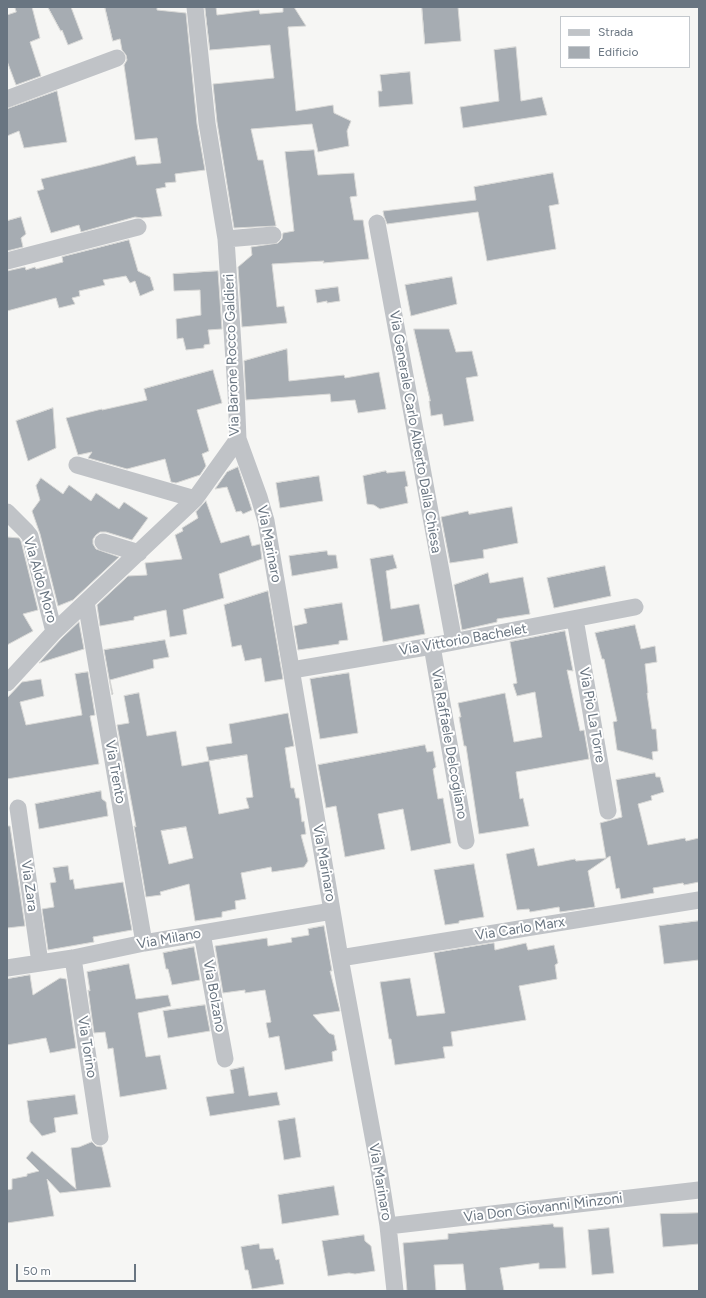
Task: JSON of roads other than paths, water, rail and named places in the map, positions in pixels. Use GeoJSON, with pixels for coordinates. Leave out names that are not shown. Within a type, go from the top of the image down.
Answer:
{"type":"FeatureCollection","features":[{"type":"Feature","properties":{"kind":"street","name":"Via Barone Rocco Galdieri"},"geometry":{"type":"LineString","coordinates":[[7,683],[54,632],[195,499],[238,439],[226,239],[207,123],[195,7]]}},
{"type":"Feature","properties":{"kind":"street"},"geometry":{"type":"LineString","coordinates":[[7,99],[117,58]]}},
{"type":"Feature","properties":{"kind":"street","name":"Via Generale Carlo Alberto Dalla Chiesa"},"geometry":{"type":"LineString","coordinates":[[377,223],[454,642]]}},
{"type":"Feature","properties":{"kind":"street"},"geometry":{"type":"LineString","coordinates":[[7,261],[138,227]]}},
{"type":"Feature","properties":{"kind":"street"},"geometry":{"type":"LineString","coordinates":[[226,239],[273,235]]}},
{"type":"Feature","properties":{"kind":"street","name":"Via Marinaro"},"geometry":{"type":"LineString","coordinates":[[238,439],[260,497],[266,521],[340,958],[388,1226],[395,1291]]}},
{"type":"Feature","properties":{"kind":"street"},"geometry":{"type":"LineString","coordinates":[[77,465],[195,499]]}},
{"type":"Feature","properties":{"kind":"street","name":"Via Aldo Moro"},"geometry":{"type":"LineString","coordinates":[[7,512],[30,536],[54,632]]}},
{"type":"Feature","properties":{"kind":"street"},"geometry":{"type":"LineString","coordinates":[[104,542],[139,553]]}},
{"type":"Feature","properties":{"kind":"street","name":"Via Trento"},"geometry":{"type":"LineString","coordinates":[[86,602],[144,943]]}},
{"type":"Feature","properties":{"kind":"street","name":"Via Vittorio Bachelet"},"geometry":{"type":"LineString","coordinates":[[292,670],[454,642],[635,607]]}},
{"type":"Feature","properties":{"kind":"street","name":"Via Pio La Torre"},"geometry":{"type":"LineString","coordinates":[[575,619],[608,810]]}},
{"type":"Feature","properties":{"kind":"street","name":"Via Raffaele Delcogliano"},"geometry":{"type":"LineString","coordinates":[[432,646],[466,841]]}},
{"type":"Feature","properties":{"kind":"street","name":"Via Zara"},"geometry":{"type":"LineString","coordinates":[[18,808],[40,963]]}},
{"type":"Feature","properties":{"kind":"street","name":"Via Carlo Marx"},"geometry":{"type":"LineString","coordinates":[[340,958],[699,900]]}},
{"type":"Feature","properties":{"kind":"street","name":"Via Milano"},"geometry":{"type":"LineString","coordinates":[[7,968],[73,958],[144,943],[332,911]]}},
{"type":"Feature","properties":{"kind":"street","name":"Via Bolzano"},"geometry":{"type":"LineString","coordinates":[[202,933],[225,1059]]}},
{"type":"Feature","properties":{"kind":"street","name":"Via Torino"},"geometry":{"type":"LineString","coordinates":[[73,958],[100,1137]]}},
{"type":"Feature","properties":{"kind":"street","name":"Via Don Giovanni Minzoni"},"geometry":{"type":"LineString","coordinates":[[388,1226],[699,1190]]}}]}
